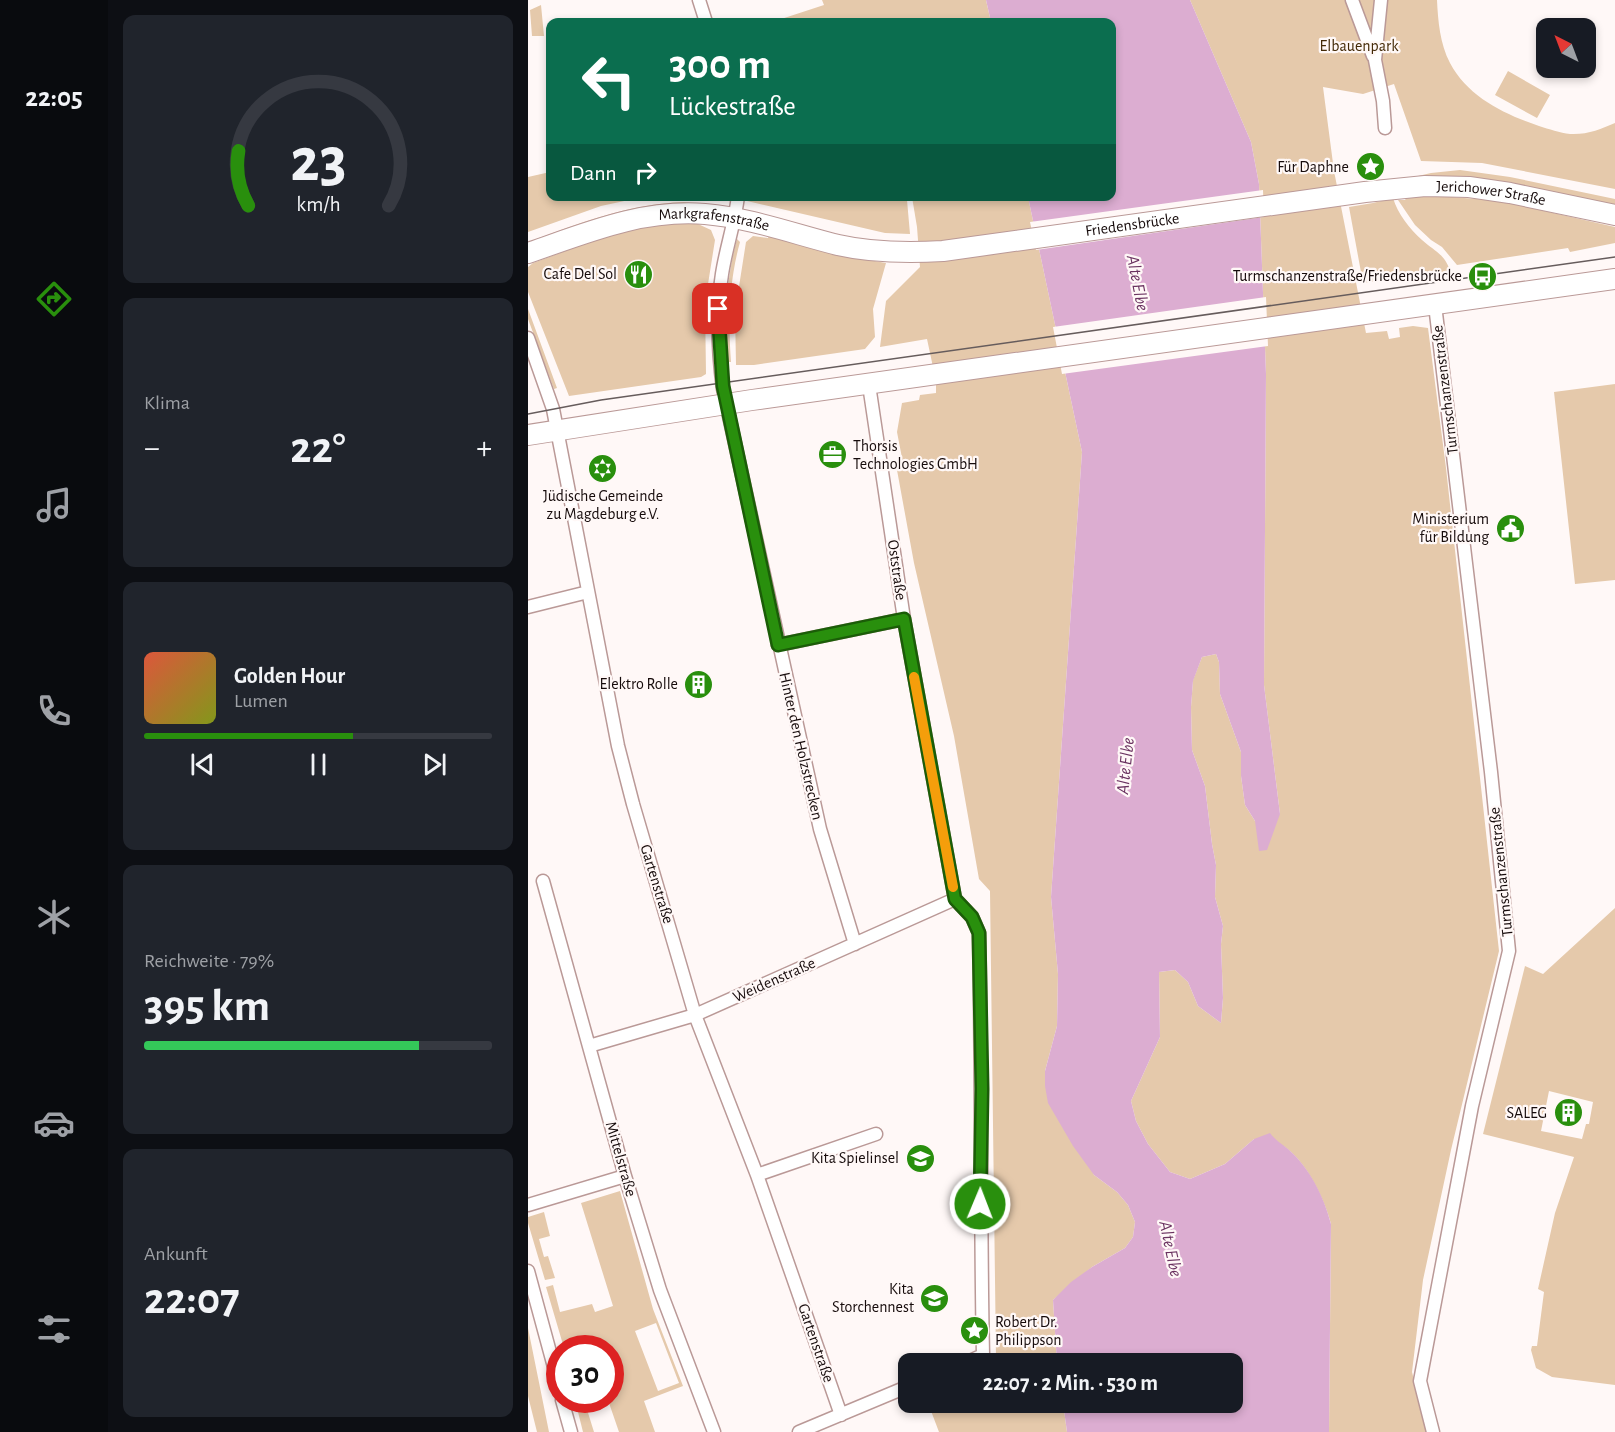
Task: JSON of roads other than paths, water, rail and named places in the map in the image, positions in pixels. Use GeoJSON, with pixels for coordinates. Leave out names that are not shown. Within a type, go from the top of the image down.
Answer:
{"type":"FeatureCollection","features":[{"type":"Feature","properties":{"kind":"main road","name":"Jerichower Straße"},"geometry":{"type":"LineString","coordinates":[[1365,192],[1425,186],[1469,187],[1510,193],[1615,215]]}},
{"type":"Feature","properties":{"kind":"main road","name":"Friedensbrücke"},"geometry":{"type":"LineString","coordinates":[[901,253],[958,250],[1365,192]]}},
{"type":"Feature","properties":{"kind":"main road","name":"Markgrafenstraße"},"geometry":{"type":"LineString","coordinates":[[528,253],[614,224],[645,217],[694,214],[733,218],[845,246],[901,253]]}},
{"type":"Feature","properties":{"kind":"main road"},"geometry":{"type":"LineString","coordinates":[[528,435],[1615,279]]}},
{"type":"Feature","properties":{"kind":"street"},"geometry":{"type":"LineString","coordinates":[[699,0],[705,18]]}},
{"type":"Feature","properties":{"kind":"street"},"geometry":{"type":"LineString","coordinates":[[1352,0],[1375,60],[1385,128]]}},
{"type":"Feature","properties":{"kind":"street"},"geometry":{"type":"LineString","coordinates":[[1375,60],[1382,0]]}},
{"type":"Feature","properties":{"kind":"street","name":"Hinter den Holzstrecken"},"geometry":{"type":"LineString","coordinates":[[737,201],[723,273],[718,318],[721,375],[778,645],[824,845],[855,944]]}},
{"type":"Feature","properties":{"kind":"street","name":"Turmschanzenstraße"},"geometry":{"type":"LineString","coordinates":[[1433,1432],[1420,1380],[1472,1106],[1509,951],[1491,772],[1435,305]]}},
{"type":"Feature","properties":{"kind":"street","name":"Gartenstraße"},"geometry":{"type":"LineString","coordinates":[[528,338],[551,399],[625,775],[695,1015],[757,1175],[841,1414]]}},
{"type":"Feature","properties":{"kind":"street","name":"Oststraße"},"geometry":{"type":"LineString","coordinates":[[870,385],[904,619],[955,899],[972,917],[979,933],[983,1353]]}},
{"type":"Feature","properties":{"kind":"street"},"geometry":{"type":"LineString","coordinates":[[528,607],[588,592]]}},
{"type":"Feature","properties":{"kind":"street"},"geometry":{"type":"LineString","coordinates":[[778,645],[904,619]]}},
{"type":"Feature","properties":{"kind":"street","name":"Mittelstraße"},"geometry":{"type":"LineString","coordinates":[[543,881],[625,1176],[660,1290],[714,1432]]}},
{"type":"Feature","properties":{"kind":"street","name":"Weidenstraße"},"geometry":{"type":"LineString","coordinates":[[589,1046],[695,1015],[955,899]]}},
{"type":"Feature","properties":{"kind":"street"},"geometry":{"type":"LineString","coordinates":[[757,1175],[876,1134]]}},
{"type":"Feature","properties":{"kind":"street"},"geometry":{"type":"LineString","coordinates":[[528,1205],[625,1176]]}},
{"type":"Feature","properties":{"kind":"street"},"geometry":{"type":"LineString","coordinates":[[528,1271],[546,1337]]}},
{"type":"Feature","properties":{"kind":"street"},"geometry":{"type":"LineString","coordinates":[[799,1432],[898,1391]]}},
{"type":"Feature","properties":{"kind":"street"},"geometry":{"type":"LineString","coordinates":[[566,1413],[571,1432]]}},
{"type":"Feature","properties":{"kind":"water","name":"Alte Elbe"},"geometry":{"type":"Polygon","coordinates":[[[986,0],[1190,0],[1251,142],[1259,184],[1266,374],[1264,685],[1280,814],[1267,850],[1259,851],[1255,821],[1245,805],[1241,776],[1241,752],[1220,694],[1219,662],[1216,654],[1202,657],[1193,681],[1192,750],[1205,786],[1216,865],[1215,897],[1223,926],[1221,1023],[1198,1006],[1188,982],[1175,970],[1159,972],[1160,1037],[1131,1101],[1136,1121],[1148,1144],[1170,1172],[1190,1179],[1225,1164],[1254,1139],[1270,1133],[1296,1157],[1309,1174],[1320,1193],[1331,1224],[1329,1432],[1067,1432],[1064,1413],[1243,1413],[1243,1353],[1056,1353],[1053,1300],[1071,1282],[1125,1248],[1133,1237],[1135,1222],[1128,1205],[1117,1192],[1094,1175],[1073,1146],[1048,1103],[1045,1086],[1045,1071],[1057,1026],[1058,974],[1051,897],[1082,452],[1029,201],[1116,201],[1116,18],[990,18],[986,0]]]}},
{"type":"Feature","properties":{"kind":"tram line"},"geometry":{"type":"LineString","coordinates":[[528,414],[601,400],[1615,257]]}},
{"type":"Feature","properties":{"kind":"place","name":"Für Daphne"},"geometry":{"type":"Point","coordinates":[1370,167]}},
{"type":"Feature","properties":{"kind":"place","name":"Cafe Del Sol"},"geometry":{"type":"Point","coordinates":[638,274]}},
{"type":"Feature","properties":{"kind":"place","name":"Turmschanzenstraße/Friedensbrücke"},"geometry":{"type":"Point","coordinates":[1483,276]}},
{"type":"Feature","properties":{"kind":"place","name":"Thorsis Technologies GmbH"},"geometry":{"type":"Point","coordinates":[832,455]}},
{"type":"Feature","properties":{"kind":"place","name":"Jüdische Gemeinde zu Magdeburg e.V."},"geometry":{"type":"Point","coordinates":[603,468]}},
{"type":"Feature","properties":{"kind":"place","name":"Ministerium für Bildung"},"geometry":{"type":"Point","coordinates":[1510,528]}},
{"type":"Feature","properties":{"kind":"place","name":"Elektro Rolle"},"geometry":{"type":"Point","coordinates":[699,684]}},
{"type":"Feature","properties":{"kind":"place","name":"SALEG"},"geometry":{"type":"Point","coordinates":[1568,1113]}},
{"type":"Feature","properties":{"kind":"place","name":"Kita Spielinsel"},"geometry":{"type":"Point","coordinates":[920,1158]}},
{"type":"Feature","properties":{"kind":"place","name":"Kita Storchennest"},"geometry":{"type":"Point","coordinates":[935,1298]}},
{"type":"Feature","properties":{"kind":"place","name":"Robert Dr. Philippson"},"geometry":{"type":"Point","coordinates":[974,1331]}},
{"type":"Feature","properties":{"kind":"park label","name":"Elbauenpark"},"geometry":{"type":"Point","coordinates":[1359,46]}}]}
